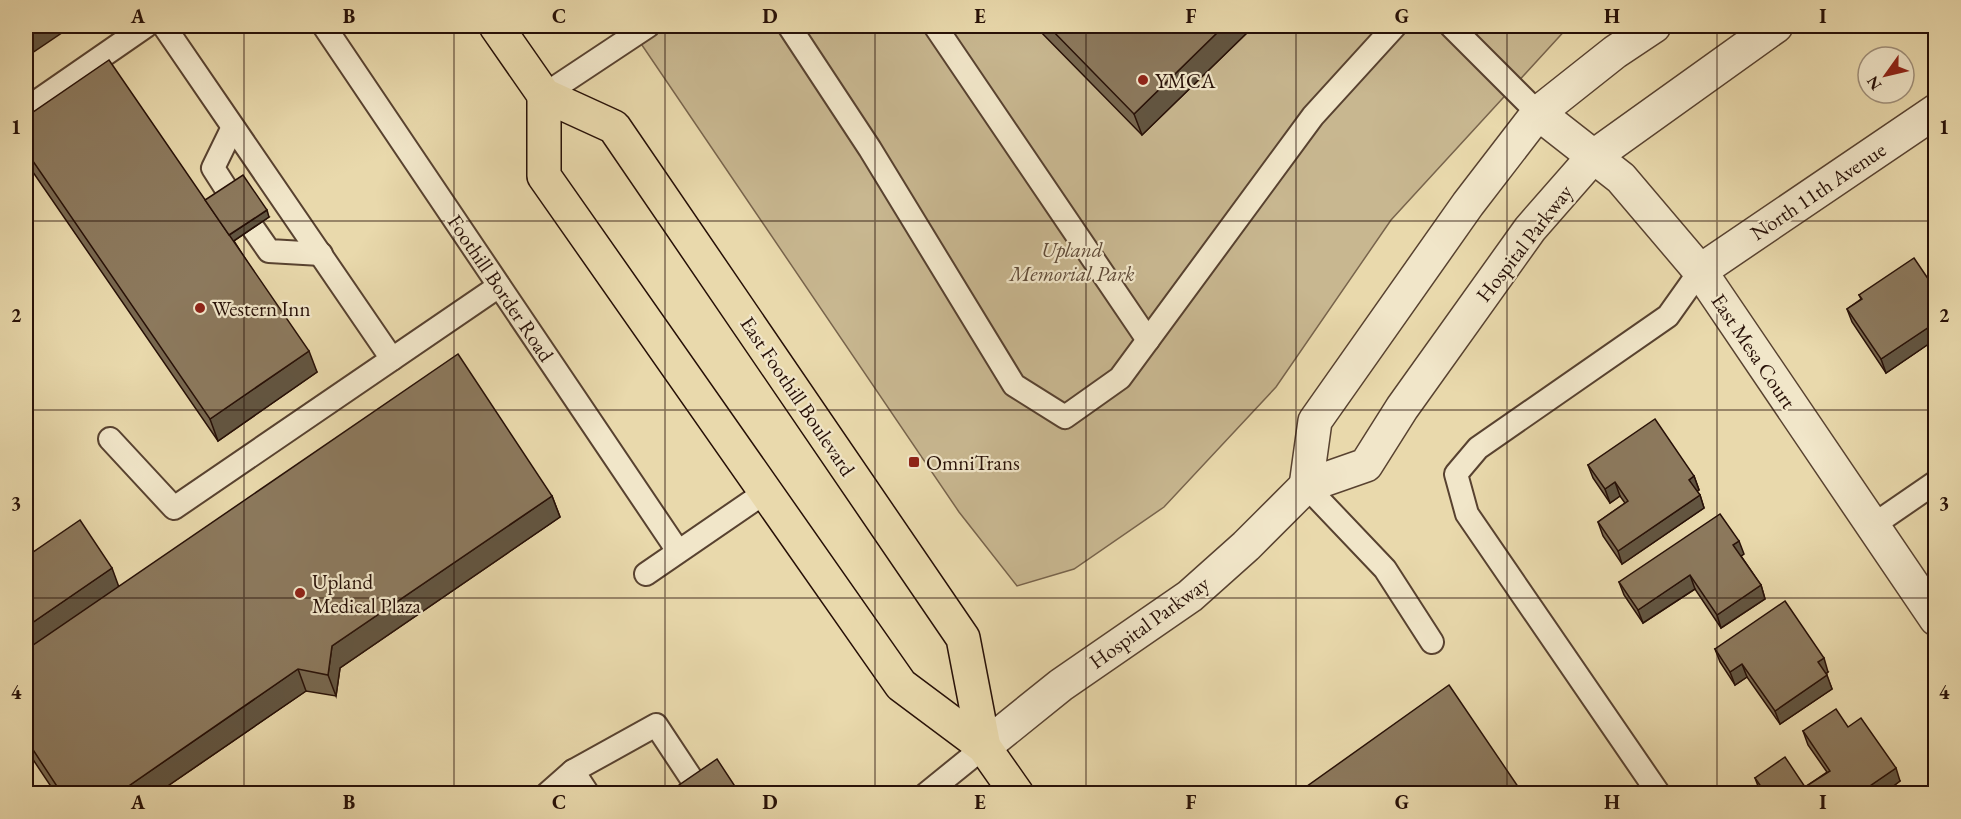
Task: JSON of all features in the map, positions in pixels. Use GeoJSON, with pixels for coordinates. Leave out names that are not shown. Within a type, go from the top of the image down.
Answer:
{"type":"FeatureCollection","features":[{"type":"Feature","properties":{"kind":"main road"},"geometry":{"type":"LineString","coordinates":[[496,26],[544,95]]}},
{"type":"Feature","properties":{"kind":"main road","name":"East Foothill Boulevard"},"geometry":{"type":"LineString","coordinates":[[984,747],[963,638],[614,127],[544,95],[544,176],[901,686],[984,747],[1017,794]]}},
{"type":"Feature","properties":{"kind":"street"},"geometry":{"type":"LineString","coordinates":[[1305,486],[1316,421],[1468,204],[1538,114],[1615,52],[1654,26]]}},
{"type":"Feature","properties":{"kind":"street","name":"Hospital Parkway"},"geometry":{"type":"LineString","coordinates":[[984,747],[1061,685],[1190,596],[1246,546],[1305,486],[1366,465],[1402,408],[1530,229],[1593,157],[1776,26]]}},
{"type":"Feature","properties":{"kind":"street","name":"North 11th Avenue"},"geometry":{"type":"LineString","coordinates":[[1700,271],[1935,111]]}},
{"type":"Feature","properties":{"kind":"street","name":"East Mesa Court"},"geometry":{"type":"LineString","coordinates":[[1538,114],[1621,178],[1700,271],[1935,619]]}},
{"type":"Feature","properties":{"kind":"lane"},"geometry":{"type":"LineString","coordinates":[[26,109],[146,26]]}},
{"type":"Feature","properties":{"kind":"lane"},"geometry":{"type":"LineString","coordinates":[[164,26],[232,129],[392,359]]}},
{"type":"Feature","properties":{"kind":"lane","name":"Foothill Border Road"},"geometry":{"type":"LineString","coordinates":[[324,26],[678,551]]}},
{"type":"Feature","properties":{"kind":"lane"},"geometry":{"type":"LineString","coordinates":[[544,95],[648,26]]}},
{"type":"Feature","properties":{"kind":"lane"},"geometry":{"type":"LineString","coordinates":[[789,26],[870,149],[1014,385],[1065,417],[1120,378],[1313,116],[1395,26]]}},
{"type":"Feature","properties":{"kind":"lane"},"geometry":{"type":"LineString","coordinates":[[935,26],[1148,340]]}},
{"type":"Feature","properties":{"kind":"lane"},"geometry":{"type":"LineString","coordinates":[[1451,26],[1538,114]]}},
{"type":"Feature","properties":{"kind":"lane"},"geometry":{"type":"LineString","coordinates":[[229,194],[213,168],[232,129]]}},
{"type":"Feature","properties":{"kind":"lane"},"geometry":{"type":"LineString","coordinates":[[253,228],[269,251],[321,254]]}},
{"type":"Feature","properties":{"kind":"lane"},"geometry":{"type":"LineString","coordinates":[[1659,794],[1467,514],[1456,474],[1478,448],[1668,316],[1700,271]]}},
{"type":"Feature","properties":{"kind":"lane"},"geometry":{"type":"LineString","coordinates":[[110,439],[174,508],[499,285]]}},
{"type":"Feature","properties":{"kind":"lane"},"geometry":{"type":"LineString","coordinates":[[1872,526],[1935,482]]}},
{"type":"Feature","properties":{"kind":"lane"},"geometry":{"type":"LineString","coordinates":[[1305,486],[1385,569],[1432,642]]}},
{"type":"Feature","properties":{"kind":"lane"},"geometry":{"type":"LineString","coordinates":[[646,574],[764,493]]}},
{"type":"Feature","properties":{"kind":"lane"},"geometry":{"type":"LineString","coordinates":[[547,794],[573,771],[656,725],[701,793]]}},
{"type":"Feature","properties":{"kind":"lane"},"geometry":{"type":"LineString","coordinates":[[926,794],[984,747]]}},
{"type":"Feature","properties":{"kind":"lane"},"geometry":{"type":"LineString","coordinates":[[573,771],[588,794]]}},
{"type":"Feature","properties":{"kind":"green space","name":"Upland Memorial Park"},"geometry":{"type":"Polygon","coordinates":[[[629,26],[1569,26],[1391,220],[1276,387],[1164,507],[1074,569],[1017,586],[959,512],[629,26]]]}},
{"type":"Feature","properties":{"kind":"building"},"geometry":{"type":"Polygon","coordinates":[[[26,26],[39,26],[26,35],[26,26]]]}},
{"type":"Feature","properties":{"kind":"building","name":"YMCA"},"geometry":{"type":"Polygon","coordinates":[[[1048,26],[1224,26],[1134,114],[1048,26]]]}},
{"type":"Feature","properties":{"kind":"building","name":"Western Inn"},"geometry":{"type":"Polygon","coordinates":[[[109,60],[309,351],[210,419],[26,151],[26,117],[109,60]]]}},
{"type":"Feature","properties":{"kind":"building"},"geometry":{"type":"Polygon","coordinates":[[[243,175],[267,210],[229,235],[205,200],[243,175]]]}},
{"type":"Feature","properties":{"kind":"building"},"geometry":{"type":"Polygon","coordinates":[[[1914,258],[1935,289],[1935,338],[1929,327],[1881,359],[1847,309],[1862,299],[1859,295],[1914,258]]]}},
{"type":"Feature","properties":{"kind":"building","name":"Upland Medical Plaza"},"geometry":{"type":"Polygon","coordinates":[[[458,354],[552,496],[332,646],[328,675],[298,669],[117,794],[62,794],[26,739],[26,650],[458,354]]]}},
{"type":"Feature","properties":{"kind":"building"},"geometry":{"type":"Polygon","coordinates":[[[1655,419],[1694,476],[1689,480],[1700,495],[1618,551],[1598,522],[1628,501],[1615,482],[1605,489],[1588,465],[1655,419]]]}},
{"type":"Feature","properties":{"kind":"building"},"geometry":{"type":"Polygon","coordinates":[[[1720,514],[1739,541],[1733,545],[1761,585],[1717,615],[1690,575],[1638,610],[1619,582],[1720,514]]]}},
{"type":"Feature","properties":{"kind":"building"},"geometry":{"type":"Polygon","coordinates":[[[80,520],[112,568],[26,627],[26,557],[80,520]]]}},
{"type":"Feature","properties":{"kind":"building"},"geometry":{"type":"Polygon","coordinates":[[[1785,601],[1824,658],[1818,662],[1827,675],[1775,711],[1742,664],[1730,672],[1715,649],[1785,601]]]}},
{"type":"Feature","properties":{"kind":"building"},"geometry":{"type":"Polygon","coordinates":[[[1449,685],[1523,794],[1296,794],[1449,685]]]}},
{"type":"Feature","properties":{"kind":"building"},"geometry":{"type":"Polygon","coordinates":[[[1836,709],[1848,727],[1861,718],[1896,768],[1858,794],[1766,794],[1755,778],[1785,757],[1805,787],[1830,771],[1803,731],[1836,709]]]}},
{"type":"Feature","properties":{"kind":"building"},"geometry":{"type":"Polygon","coordinates":[[[717,759],[740,794],[666,794],[717,759]]]}},
{"type":"Feature","properties":{"kind":"place","name":"YMCA"},"geometry":{"type":"Point","coordinates":[1143,80]}},
{"type":"Feature","properties":{"kind":"place","name":"Western Inn"},"geometry":{"type":"Point","coordinates":[200,308]}},
{"type":"Feature","properties":{"kind":"place","name":"OmniTrans"},"geometry":{"type":"Point","coordinates":[914,462]}},
{"type":"Feature","properties":{"kind":"place","name":"Upland Medical Plaza"},"geometry":{"type":"Point","coordinates":[300,593]}}]}
